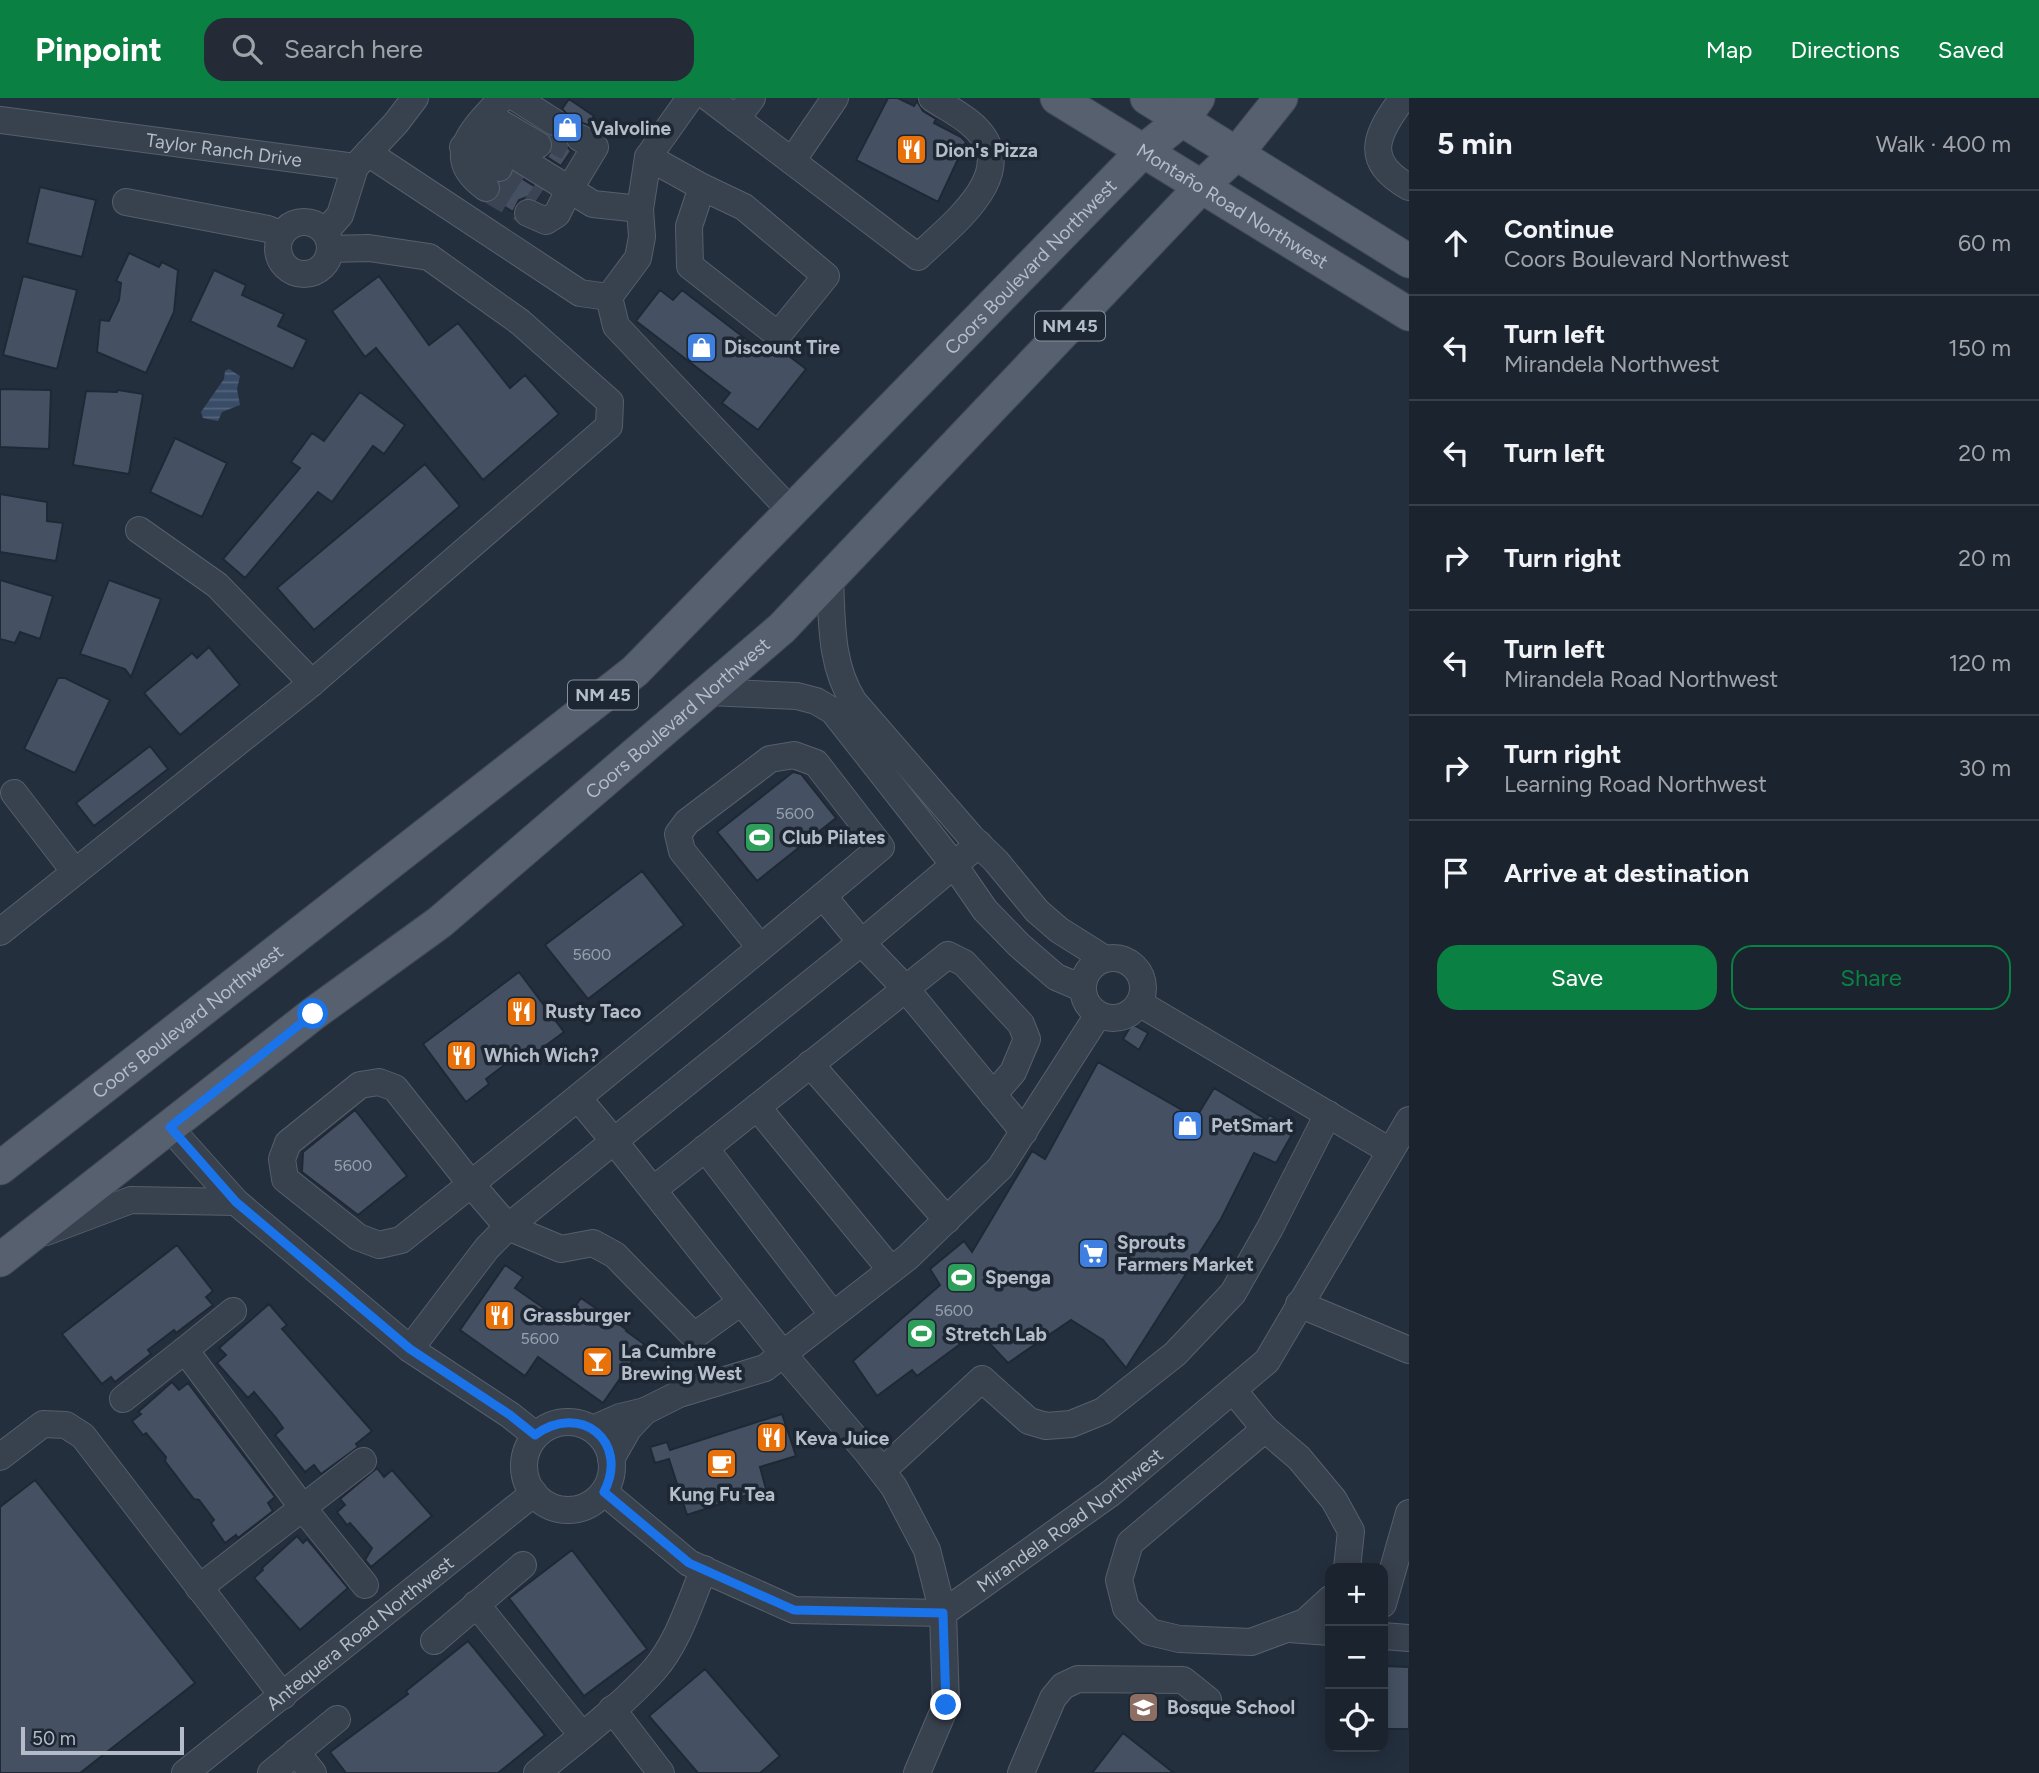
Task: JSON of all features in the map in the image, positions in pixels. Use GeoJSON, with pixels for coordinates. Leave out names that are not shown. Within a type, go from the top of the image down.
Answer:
{"type":"FeatureCollection","features":[{"type":"Feature","properties":{"kind":"main road","name":"Montaño Road Northwest"},"geometry":{"type":"LineString","coordinates":[[1057,98],[1409,314]]}},
{"type":"Feature","properties":{"kind":"main road"},"geometry":{"type":"LineString","coordinates":[[1147,98],[1191,109],[1237,153],[1409,261]]}},
{"type":"Feature","properties":{"kind":"main road","name":"Coors Boulevard Northwest"},"geometry":{"type":"LineString","coordinates":[[12,1250],[313,1014],[440,922],[782,628],[1202,186],[1237,153],[1281,98]]}},
{"type":"Feature","properties":{"kind":"main road","name":"Coors Boulevard Northwest"},"geometry":{"type":"LineString","coordinates":[[0,1168],[635,670],[1143,151],[1191,109]]}},
{"type":"Feature","properties":{"kind":"street"},"geometry":{"type":"LineString","coordinates":[[0,932],[312,683],[608,426],[610,402],[520,322],[429,257],[328,241],[311,223],[302,222],[294,224],[281,235],[278,243],[280,260],[292,272],[309,274],[324,265],[328,241],[362,160],[415,98]]}},
{"type":"Feature","properties":{"kind":"street"},"geometry":{"type":"LineString","coordinates":[[609,297],[638,258],[642,237],[640,209],[648,157],[690,98]]}},
{"type":"Feature","properties":{"kind":"street"},"geometry":{"type":"LineString","coordinates":[[709,98],[744,108],[792,161],[918,257],[977,199],[989,180],[991,160],[987,141],[970,122],[932,98]]}},
{"type":"Feature","properties":{"kind":"street"},"geometry":{"type":"LineString","coordinates":[[792,161],[835,98]]}},
{"type":"Feature","properties":{"kind":"street"},"geometry":{"type":"LineString","coordinates":[[1403,98],[1385,123],[1379,142],[1380,162],[1390,176],[1409,187]]}},
{"type":"Feature","properties":{"kind":"street"},"geometry":{"type":"LineString","coordinates":[[490,115],[565,176],[593,204],[640,209]]}},
{"type":"Feature","properties":{"kind":"street"},"geometry":{"type":"LineString","coordinates":[[490,115],[546,134]]}},
{"type":"Feature","properties":{"kind":"street"},"geometry":{"type":"LineString","coordinates":[[490,115],[493,178]]}},
{"type":"Feature","properties":{"kind":"street","name":"Taylor Ranch Drive"},"geometry":{"type":"LineString","coordinates":[[0,120],[362,160]]}},
{"type":"Feature","properties":{"kind":"street"},"geometry":{"type":"LineString","coordinates":[[648,157],[702,187],[744,206],[826,276],[778,335],[690,266],[689,226],[702,187]]}},
{"type":"Feature","properties":{"kind":"street"},"geometry":{"type":"LineString","coordinates":[[362,160],[580,293],[609,297]]}},
{"type":"Feature","properties":{"kind":"street"},"geometry":{"type":"LineString","coordinates":[[126,202],[268,229],[281,235]]}},
{"type":"Feature","properties":{"kind":"street"},"geometry":{"type":"LineString","coordinates":[[609,297],[616,326],[791,511]]}},
{"type":"Feature","properties":{"kind":"street"},"geometry":{"type":"LineString","coordinates":[[139,530],[217,585],[312,683]]}},
{"type":"Feature","properties":{"kind":"street"},"geometry":{"type":"LineString","coordinates":[[830,578],[833,645],[845,688],[878,730],[996,861],[1037,911],[1059,930],[1105,959],[1125,961],[1139,974],[1142,984],[1139,1003],[1124,1016],[1115,1018],[1098,1015],[1089,1007],[1082,988],[1089,970],[1105,959]]}},
{"type":"Feature","properties":{"kind":"street"},"geometry":{"type":"LineString","coordinates":[[708,692],[797,696],[816,701],[834,711],[954,865],[985,910],[1018,946],[1056,977],[1082,988]]}},
{"type":"Feature","properties":{"kind":"street"},"geometry":{"type":"LineString","coordinates":[[741,1302],[694,1336],[615,1255],[593,1243],[561,1249],[508,1227],[471,1184],[395,1088],[379,1082],[360,1085],[288,1143],[282,1159],[285,1179],[358,1237],[379,1245],[401,1240],[471,1184],[578,1098],[823,896],[881,846],[816,763],[794,755],[770,759],[687,822],[678,834],[682,851],[760,947]]}},
{"type":"Feature","properties":{"kind":"street"},"geometry":{"type":"LineString","coordinates":[[14,793],[75,872]]}},
{"type":"Feature","properties":{"kind":"street"},"geometry":{"type":"LineString","coordinates":[[410,1349],[487,1248],[508,1227],[979,844]]}},
{"type":"Feature","properties":{"kind":"street"},"geometry":{"type":"LineString","coordinates":[[823,896],[861,942],[905,988],[1024,1132]]}},
{"type":"Feature","properties":{"kind":"street"},"geometry":{"type":"LineString","coordinates":[[653,1190],[948,955],[964,963],[1021,1024],[1027,1039],[1013,1072],[993,1095]]}},
{"type":"Feature","properties":{"kind":"street"},"geometry":{"type":"LineString","coordinates":[[1139,1003],[1390,1151]]}},
{"type":"Feature","properties":{"kind":"street"},"geometry":{"type":"LineString","coordinates":[[593,1429],[620,1417],[645,1411],[679,1394],[765,1368],[891,1270],[1000,1168],[1098,1015]]}},
{"type":"Feature","properties":{"kind":"street"},"geometry":{"type":"LineString","coordinates":[[810,1064],[947,1220]]}},
{"type":"Feature","properties":{"kind":"street"},"geometry":{"type":"LineString","coordinates":[[578,1098],[783,1354],[882,1471],[894,1487],[927,1550],[943,1613],[946,1705],[918,1773]]}},
{"type":"Feature","properties":{"kind":"street"},"geometry":{"type":"LineString","coordinates":[[757,1107],[891,1270]]}},
{"type":"Feature","properties":{"kind":"street"},"geometry":{"type":"LineString","coordinates":[[882,1471],[982,1379],[1029,1421],[1046,1426],[1072,1424],[1103,1411],[1175,1354],[1233,1293],[1270,1228],[1328,1114]]}},
{"type":"Feature","properties":{"kind":"street","name":"Mirandela Road Northwest"},"geometry":{"type":"LineString","coordinates":[[943,1613],[1111,1493],[1267,1361],[1409,1120]]}},
{"type":"Feature","properties":{"kind":"street"},"geometry":{"type":"LineString","coordinates":[[170,1127],[236,1202],[410,1349],[510,1415],[535,1435]]}},
{"type":"Feature","properties":{"kind":"street"},"geometry":{"type":"LineString","coordinates":[[705,1149],[834,1315]]}},
{"type":"Feature","properties":{"kind":"street"},"geometry":{"type":"LineString","coordinates":[[12,1250],[131,1200],[236,1202]]}},
{"type":"Feature","properties":{"kind":"street"},"geometry":{"type":"LineString","coordinates":[[1299,1304],[1409,1350]]}},
{"type":"Feature","properties":{"kind":"street"},"geometry":{"type":"LineString","coordinates":[[123,1399],[233,1311]]}},
{"type":"Feature","properties":{"kind":"street"},"geometry":{"type":"LineString","coordinates":[[186,1350],[303,1508],[366,1585]]}},
{"type":"Feature","properties":{"kind":"street"},"geometry":{"type":"LineString","coordinates":[[1233,1390],[1265,1429],[1299,1458],[1334,1500],[1351,1531],[1348,1563]]}},
{"type":"Feature","properties":{"kind":"street"},"geometry":{"type":"LineString","coordinates":[[611,1459],[628,1429],[645,1411]]}},
{"type":"Feature","properties":{"kind":"street"},"geometry":{"type":"LineString","coordinates":[[562,1422],[579,1423],[593,1429],[604,1440],[611,1459],[610,1480],[604,1492],[582,1508],[566,1510],[551,1507],[538,1498],[525,1480],[523,1465],[526,1449],[535,1435],[548,1426],[562,1422]]}},
{"type":"Feature","properties":{"kind":"street"},"geometry":{"type":"LineString","coordinates":[[0,1457],[43,1424],[66,1425],[83,1436],[283,1696]]}},
{"type":"Feature","properties":{"kind":"street"},"geometry":{"type":"LineString","coordinates":[[1265,1429],[1130,1543],[1119,1580],[1126,1608],[1150,1632],[1179,1639],[1251,1642],[1305,1622],[1325,1604]]}},
{"type":"Feature","properties":{"kind":"street"},"geometry":{"type":"LineString","coordinates":[[199,1588],[363,1461]]}},
{"type":"Feature","properties":{"kind":"street"},"geometry":{"type":"LineString","coordinates":[[604,1492],[689,1563],[794,1610],[943,1613]]}},
{"type":"Feature","properties":{"kind":"street","name":"Antequera Road Northwest"},"geometry":{"type":"LineString","coordinates":[[185,1773],[534,1493]]}},
{"type":"Feature","properties":{"kind":"street"},"geometry":{"type":"LineString","coordinates":[[1388,1596],[1399,1580],[1409,1513]]}},
{"type":"Feature","properties":{"kind":"street"},"geometry":{"type":"LineString","coordinates":[[434,1641],[523,1565]]}},
{"type":"Feature","properties":{"kind":"street"},"geometry":{"type":"LineString","coordinates":[[537,1773],[655,1669],[675,1637],[704,1569]]}},
{"type":"Feature","properties":{"kind":"street"},"geometry":{"type":"LineString","coordinates":[[476,1604],[582,1735]]}},
{"type":"Feature","properties":{"kind":"street"},"geometry":{"type":"LineString","coordinates":[[1287,1629],[1325,1632]]}},
{"type":"Feature","properties":{"kind":"street"},"geometry":{"type":"LineString","coordinates":[[1388,1636],[1409,1637]]}},
{"type":"Feature","properties":{"kind":"street"},"geometry":{"type":"LineString","coordinates":[[1021,1773],[1053,1698],[1063,1686],[1078,1679],[1183,1681],[1208,1700]]}},
{"type":"Feature","properties":{"kind":"street"},"geometry":{"type":"LineString","coordinates":[[612,1709],[661,1773]]}},
{"type":"Feature","properties":{"kind":"street"},"geometry":{"type":"LineString","coordinates":[[271,1773],[337,1719]]}},
{"type":"Feature","properties":{"kind":"street"},"geometry":{"type":"LineString","coordinates":[[296,1752],[313,1773]]}},
{"type":"Feature","properties":{"kind":"water"},"geometry":{"type":"Polygon","coordinates":[[[229,369],[240,376],[237,389],[240,405],[222,412],[218,421],[203,418],[201,412],[224,379],[225,371],[229,369]]]}},
{"type":"Feature","properties":{"kind":"building","name":"Dion's Pizza"},"geometry":{"type":"Polygon","coordinates":[[[888,98],[898,98],[914,106],[917,101],[923,111],[936,119],[934,123],[966,142],[938,202],[856,160],[888,98]]]}},
{"type":"Feature","properties":{"kind":"building"},"geometry":{"type":"Polygon","coordinates":[[[569,99],[594,116],[588,125],[580,122],[568,128],[568,115],[562,109],[569,99]]]}},
{"type":"Feature","properties":{"kind":"building"},"geometry":{"type":"Polygon","coordinates":[[[566,132],[566,145],[571,151],[561,166],[547,157],[554,146],[552,137],[566,132]]]}},
{"type":"Feature","properties":{"kind":"building"},"geometry":{"type":"Polygon","coordinates":[[[513,173],[542,191],[537,200],[527,197],[519,200],[513,212],[495,201],[501,192],[501,183],[507,181],[513,173]]]}},
{"type":"Feature","properties":{"kind":"building"},"geometry":{"type":"Polygon","coordinates":[[[40,187],[96,200],[82,257],[27,243],[40,187]]]}},
{"type":"Feature","properties":{"kind":"building"},"geometry":{"type":"Polygon","coordinates":[[[129,253],[159,267],[162,262],[178,270],[174,312],[146,373],[97,352],[100,320],[109,321],[119,300],[121,283],[116,281],[129,253]]]}},
{"type":"Feature","properties":{"kind":"building"},"geometry":{"type":"Polygon","coordinates":[[[214,270],[246,285],[242,295],[284,314],[278,326],[307,340],[293,369],[190,321],[214,270]]]}},
{"type":"Feature","properties":{"kind":"building"},"geometry":{"type":"Polygon","coordinates":[[[23,276],[77,290],[57,369],[3,355],[23,276]]]}},
{"type":"Feature","properties":{"kind":"building"},"geometry":{"type":"Polygon","coordinates":[[[379,276],[429,345],[458,323],[510,388],[525,375],[559,414],[483,480],[376,348],[365,357],[332,311],[379,276]]]}},
{"type":"Feature","properties":{"kind":"building"},"geometry":{"type":"Polygon","coordinates":[[[660,290],[673,300],[682,290],[763,352],[767,347],[781,350],[806,369],[758,430],[722,403],[730,393],[636,321],[660,290]]]}},
{"type":"Feature","properties":{"kind":"building"},"geometry":{"type":"Polygon","coordinates":[[[0,389],[51,390],[49,449],[0,447],[0,389]]]}},
{"type":"Feature","properties":{"kind":"building"},"geometry":{"type":"Polygon","coordinates":[[[118,390],[143,394],[129,474],[73,465],[86,391],[118,390]]]}},
{"type":"Feature","properties":{"kind":"building"},"geometry":{"type":"Polygon","coordinates":[[[360,392],[405,425],[384,454],[373,446],[332,502],[318,492],[245,578],[223,559],[300,468],[291,462],[312,433],[324,441],[360,392]]]}},
{"type":"Feature","properties":{"kind":"building"},"geometry":{"type":"Polygon","coordinates":[[[175,438],[227,463],[202,517],[150,492],[175,438]]]}},
{"type":"Feature","properties":{"kind":"building"},"geometry":{"type":"Polygon","coordinates":[[[425,464],[460,506],[314,630],[277,588],[425,464]]]}},
{"type":"Feature","properties":{"kind":"building"},"geometry":{"type":"Polygon","coordinates":[[[0,494],[47,502],[47,521],[63,523],[56,561],[0,552],[0,494]]]}},
{"type":"Feature","properties":{"kind":"building"},"geometry":{"type":"Polygon","coordinates":[[[0,580],[53,596],[40,639],[20,632],[15,643],[0,639],[0,580]]]}},
{"type":"Feature","properties":{"kind":"building"},"geometry":{"type":"Polygon","coordinates":[[[109,580],[161,599],[131,677],[125,669],[80,654],[109,580]]]}},
{"type":"Feature","properties":{"kind":"building"},"geometry":{"type":"Polygon","coordinates":[[[209,647],[240,685],[180,735],[144,693],[192,653],[197,658],[209,647]]]}},
{"type":"Feature","properties":{"kind":"building"},"geometry":{"type":"Polygon","coordinates":[[[58,678],[65,678],[110,700],[75,773],[24,749],[58,678]]]}},
{"type":"Feature","properties":{"kind":"building"},"geometry":{"type":"Polygon","coordinates":[[[150,746],[168,769],[94,826],[76,803],[150,746]]]}},
{"type":"Feature","properties":{"kind":"building"},"geometry":{"type":"Polygon","coordinates":[[[793,772],[801,774],[836,818],[757,881],[717,832],[793,772]]]}},
{"type":"Feature","properties":{"kind":"building"},"geometry":{"type":"Polygon","coordinates":[[[642,871],[684,925],[588,999],[545,945],[642,871]]]}},
{"type":"Feature","properties":{"kind":"building"},"geometry":{"type":"Polygon","coordinates":[[[519,972],[564,1032],[533,1055],[527,1048],[486,1079],[489,1084],[466,1102],[423,1044],[519,972]]]}},
{"type":"Feature","properties":{"kind":"building"},"geometry":{"type":"Polygon","coordinates":[[[1132,1024],[1148,1033],[1139,1050],[1123,1039],[1132,1024]]]}},
{"type":"Feature","properties":{"kind":"building"},"geometry":{"type":"Polygon","coordinates":[[[1098,1062],[1196,1118],[1214,1088],[1267,1120],[1269,1115],[1295,1129],[1276,1163],[1254,1153],[1221,1219],[1126,1368],[1103,1340],[1071,1320],[1008,1363],[978,1331],[917,1376],[912,1370],[877,1396],[853,1361],[940,1285],[930,1269],[964,1241],[972,1252],[1032,1151],[1045,1159],[1098,1062]]]}},
{"type":"Feature","properties":{"kind":"building"},"geometry":{"type":"Polygon","coordinates":[[[355,1110],[407,1176],[358,1215],[302,1172],[303,1152],[355,1110]]]}},
{"type":"Feature","properties":{"kind":"building"},"geometry":{"type":"Polygon","coordinates":[[[177,1245],[213,1291],[206,1297],[213,1305],[148,1350],[151,1354],[115,1382],[111,1377],[102,1384],[62,1334],[177,1245]]]}},
{"type":"Feature","properties":{"kind":"building"},"geometry":{"type":"Polygon","coordinates":[[[505,1265],[523,1277],[515,1288],[564,1322],[581,1298],[644,1344],[603,1403],[538,1357],[525,1376],[460,1330],[505,1265]]]}},
{"type":"Feature","properties":{"kind":"building"},"geometry":{"type":"Polygon","coordinates":[[[269,1304],[287,1325],[282,1329],[372,1431],[356,1444],[358,1447],[321,1474],[314,1465],[305,1472],[275,1435],[283,1428],[276,1418],[254,1392],[248,1398],[217,1363],[226,1355],[219,1348],[269,1304]]]}},
{"type":"Feature","properties":{"kind":"building"},"geometry":{"type":"Polygon","coordinates":[[[172,1382],[179,1390],[188,1383],[275,1497],[268,1503],[273,1511],[238,1538],[236,1535],[225,1543],[211,1523],[214,1520],[199,1500],[194,1499],[165,1461],[166,1457],[132,1421],[141,1414],[138,1412],[172,1382]]]}},
{"type":"Feature","properties":{"kind":"building"},"geometry":{"type":"Polygon","coordinates":[[[782,1414],[796,1456],[760,1467],[766,1489],[687,1515],[669,1459],[655,1463],[650,1447],[667,1442],[670,1450],[782,1414]]]}},
{"type":"Feature","properties":{"kind":"building"},"geometry":{"type":"Polygon","coordinates":[[[377,1468],[384,1477],[392,1470],[432,1516],[371,1567],[365,1560],[372,1548],[337,1512],[345,1505],[340,1499],[377,1468]]]}},
{"type":"Feature","properties":{"kind":"building"},"geometry":{"type":"Polygon","coordinates":[[[35,1480],[195,1683],[80,1773],[0,1773],[0,1507],[35,1480]]]}},
{"type":"Feature","properties":{"kind":"building"},"geometry":{"type":"Polygon","coordinates":[[[297,1536],[303,1543],[307,1539],[348,1588],[300,1630],[254,1578],[297,1536]]]}},
{"type":"Feature","properties":{"kind":"building"},"geometry":{"type":"Polygon","coordinates":[[[572,1550],[647,1649],[584,1696],[509,1598],[572,1550]]]}},
{"type":"Feature","properties":{"kind":"building"},"geometry":{"type":"Polygon","coordinates":[[[468,1641],[545,1735],[498,1773],[346,1773],[330,1752],[408,1694],[406,1691],[468,1641]]]}},
{"type":"Feature","properties":{"kind":"building"},"geometry":{"type":"Polygon","coordinates":[[[1388,1666],[1409,1667],[1409,1729],[1388,1729],[1388,1666]]]}},
{"type":"Feature","properties":{"kind":"building"},"geometry":{"type":"Polygon","coordinates":[[[705,1669],[780,1756],[760,1773],[698,1773],[649,1716],[705,1669]]]}},
{"type":"Feature","properties":{"kind":"building"},"geometry":{"type":"Polygon","coordinates":[[[1123,1733],[1174,1773],[1092,1773],[1123,1733]]]}},
{"type":"Feature","properties":{"kind":"tunnel"},"geometry":{"type":"LineString","coordinates":[[545,135],[572,150]]}},
{"type":"Feature","properties":{"kind":"tunnel"},"geometry":{"type":"LineString","coordinates":[[499,168],[540,195]]}},
{"type":"Feature","properties":{"kind":"tunnel"},"geometry":{"type":"LineString","coordinates":[[486,188],[528,213]]}},
{"type":"Feature","properties":{"kind":"place","name":"Valvoline"},"geometry":{"type":"Point","coordinates":[568,128]}},
{"type":"Feature","properties":{"kind":"place","name":"Dion's Pizza"},"geometry":{"type":"Point","coordinates":[912,150]}},
{"type":"Feature","properties":{"kind":"place","name":"Discount Tire"},"geometry":{"type":"Point","coordinates":[701,347]}},
{"type":"Feature","properties":{"kind":"place","name":"Club Pilates"},"geometry":{"type":"Point","coordinates":[759,837]}},
{"type":"Feature","properties":{"kind":"place","name":"Rusty Taco"},"geometry":{"type":"Point","coordinates":[522,1011]}},
{"type":"Feature","properties":{"kind":"place","name":"Which Wich?"},"geometry":{"type":"Point","coordinates":[461,1055]}},
{"type":"Feature","properties":{"kind":"place","name":"PetSmart"},"geometry":{"type":"Point","coordinates":[1188,1125]}},
{"type":"Feature","properties":{"kind":"place","name":"Sprouts Farmers Market"},"geometry":{"type":"Point","coordinates":[1094,1253]}},
{"type":"Feature","properties":{"kind":"place","name":"Spenga"},"geometry":{"type":"Point","coordinates":[962,1277]}},
{"type":"Feature","properties":{"kind":"place","name":"Grassburger"},"geometry":{"type":"Point","coordinates":[500,1315]}},
{"type":"Feature","properties":{"kind":"place","name":"Stretch Lab"},"geometry":{"type":"Point","coordinates":[922,1334]}},
{"type":"Feature","properties":{"kind":"place","name":"La Cumbre Brewing West"},"geometry":{"type":"Point","coordinates":[598,1362]}},
{"type":"Feature","properties":{"kind":"place","name":"Keva Juice"},"geometry":{"type":"Point","coordinates":[772,1438]}},
{"type":"Feature","properties":{"kind":"place","name":"Kung Fu Tea"},"geometry":{"type":"Point","coordinates":[722,1463]}},
{"type":"Feature","properties":{"kind":"place","name":"Bosque School"},"geometry":{"type":"Point","coordinates":[1144,1707]}},
{"type":"Feature","properties":{"kind":"route"},"geometry":{"type":"LineString","coordinates":[[313,1014],[170,1127],[236,1202],[410,1349],[510,1415],[535,1435],[548,1426],[562,1422],[579,1423],[593,1429],[609,1449],[612,1465],[610,1480],[604,1492],[689,1563],[794,1610],[943,1613],[946,1705]]}}]}
